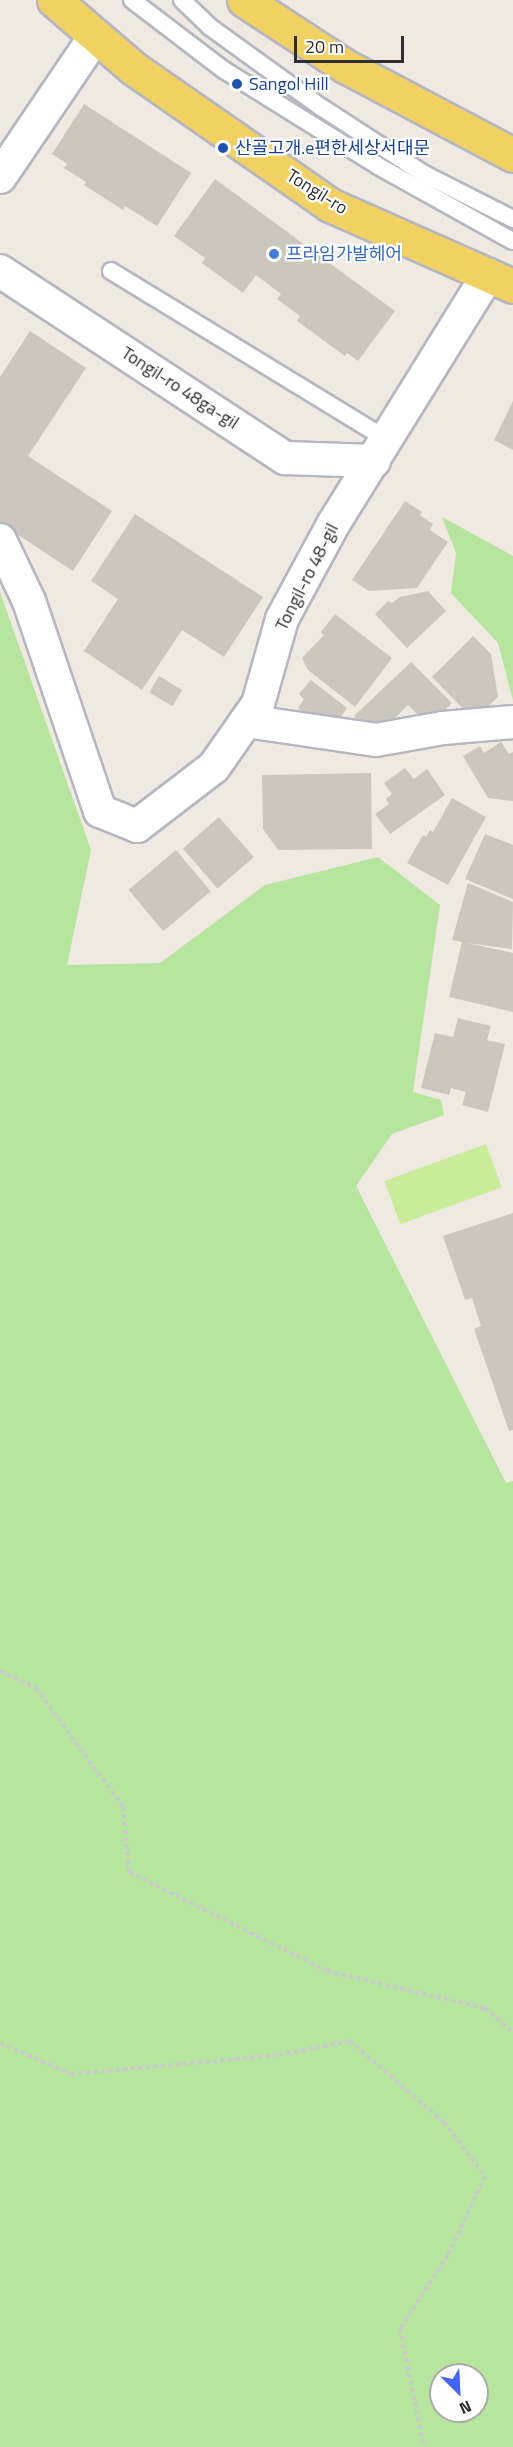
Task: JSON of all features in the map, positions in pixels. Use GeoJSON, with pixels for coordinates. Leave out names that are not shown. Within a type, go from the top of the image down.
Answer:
{"type":"FeatureCollection","features":[{"type":"Feature","properties":{"kind":"main road","name":"Tongil-ro"},"geometry":{"type":"LineString","coordinates":[[54,0],[133,68],[330,204],[500,280]]}},
{"type":"Feature","properties":{"kind":"main road"},"geometry":{"type":"LineString","coordinates":[[244,0],[345,66],[513,154]]}},
{"type":"Feature","properties":{"kind":"street"},"geometry":{"type":"LineString","coordinates":[[0,177],[88,47]]}},
{"type":"Feature","properties":{"kind":"street","name":"Tongil-ro 48ga-gil"},"geometry":{"type":"LineString","coordinates":[[0,271],[285,458],[381,450]]}},
{"type":"Feature","properties":{"kind":"street","name":"Tongil-ro 48-gil"},"geometry":{"type":"LineString","coordinates":[[0,540],[29,601],[100,811],[137,826],[214,767],[258,704],[282,619],[334,523],[381,450],[500,280]]}},
{"type":"Feature","properties":{"kind":"street"},"geometry":{"type":"LineString","coordinates":[[246,721],[376,740],[442,728],[513,722]]}},
{"type":"Feature","properties":{"kind":"lane"},"geometry":{"type":"LineString","coordinates":[[132,0],[224,70],[378,166],[513,241]]}},
{"type":"Feature","properties":{"kind":"lane"},"geometry":{"type":"LineString","coordinates":[[182,0],[210,27],[321,107],[424,174],[513,219]]}},
{"type":"Feature","properties":{"kind":"lane"},"geometry":{"type":"LineString","coordinates":[[111,271],[381,450]]}},
{"type":"Feature","properties":{"kind":"path"},"geometry":{"type":"LineString","coordinates":[[0,1671],[36,1688],[123,1807],[129,1872],[327,1971],[485,2008],[513,2032]]}},
{"type":"Feature","properties":{"kind":"path"},"geometry":{"type":"LineString","coordinates":[[0,2043],[71,2074],[279,2055],[350,2041],[444,2122],[485,2176],[448,2256],[400,2329],[424,2447]]}},
{"type":"Feature","properties":{"kind":"green space"},"geometry":{"type":"Polygon","coordinates":[[[442,517],[513,556],[513,700],[498,643],[451,593],[456,553],[442,517]]]}},
{"type":"Feature","properties":{"kind":"green space"},"geometry":{"type":"Polygon","coordinates":[[[0,592],[91,850],[67,965],[160,963],[265,885],[378,857],[440,905],[413,1092],[441,1100],[444,1115],[392,1134],[356,1186],[506,1483],[513,1481],[513,2447],[0,2447],[0,592]]]}},
{"type":"Feature","properties":{"kind":"green space"},"geometry":{"type":"Polygon","coordinates":[[[486,1144],[502,1187],[400,1224],[385,1181],[486,1144]]]}},
{"type":"Feature","properties":{"kind":"building"},"geometry":{"type":"Polygon","coordinates":[[[84,104],[191,173],[157,226],[125,206],[123,210],[84,185],[86,182],[64,168],[67,164],[52,154],[84,104]]]}},
{"type":"Feature","properties":{"kind":"building"},"geometry":{"type":"Polygon","coordinates":[[[215,179],[395,311],[358,361],[347,353],[345,356],[297,321],[300,316],[277,299],[281,294],[256,275],[243,293],[202,263],[205,258],[174,236],[215,179]]]}},
{"type":"Feature","properties":{"kind":"building"},"geometry":{"type":"Polygon","coordinates":[[[30,331],[86,368],[28,456],[112,511],[73,571],[0,523],[0,377],[30,331]]]}},
{"type":"Feature","properties":{"kind":"building"},"geometry":{"type":"Polygon","coordinates":[[[513,401],[513,450],[494,440],[513,401]]]}},
{"type":"Feature","properties":{"kind":"building"},"geometry":{"type":"Polygon","coordinates":[[[405,501],[422,512],[420,515],[433,524],[430,530],[448,542],[417,588],[369,591],[352,580],[405,501]]]}},
{"type":"Feature","properties":{"kind":"building"},"geometry":{"type":"Polygon","coordinates":[[[135,514],[263,597],[224,657],[182,630],[142,690],[84,651],[118,599],[91,581],[135,514]]]}},
{"type":"Feature","properties":{"kind":"building"},"geometry":{"type":"Polygon","coordinates":[[[428,591],[446,611],[407,648],[375,614],[388,601],[392,603],[400,597],[428,591]]]}},
{"type":"Feature","properties":{"kind":"building"},"geometry":{"type":"Polygon","coordinates":[[[335,614],[392,658],[355,707],[308,670],[302,658],[324,635],[321,632],[335,614]]]}},
{"type":"Feature","properties":{"kind":"building"},"geometry":{"type":"Polygon","coordinates":[[[473,636],[491,654],[498,697],[474,720],[432,677],[473,636]]]}},
{"type":"Feature","properties":{"kind":"building"},"geometry":{"type":"Polygon","coordinates":[[[411,662],[452,703],[429,726],[408,705],[375,738],[354,716],[411,662]]]}},
{"type":"Feature","properties":{"kind":"building"},"geometry":{"type":"Polygon","coordinates":[[[159,676],[182,690],[172,706],[149,692],[159,676]]]}},
{"type":"Feature","properties":{"kind":"building"},"geometry":{"type":"Polygon","coordinates":[[[311,680],[347,708],[341,716],[326,720],[311,718],[298,708],[304,699],[299,694],[311,680]]]}},
{"type":"Feature","properties":{"kind":"building"},"geometry":{"type":"Polygon","coordinates":[[[501,742],[509,754],[513,752],[513,801],[488,798],[463,756],[480,746],[484,753],[501,742]]]}},
{"type":"Feature","properties":{"kind":"building"},"geometry":{"type":"Polygon","coordinates":[[[405,768],[414,779],[427,769],[445,795],[390,834],[375,814],[389,804],[386,799],[392,794],[384,783],[405,768]]]}},
{"type":"Feature","properties":{"kind":"building"},"geometry":{"type":"Polygon","coordinates":[[[371,773],[372,849],[278,850],[263,829],[262,775],[371,773]]]}},
{"type":"Feature","properties":{"kind":"building"},"geometry":{"type":"Polygon","coordinates":[[[452,798],[486,817],[448,885],[407,863],[423,835],[426,837],[430,830],[433,832],[452,798]]]}},
{"type":"Feature","properties":{"kind":"building"},"geometry":{"type":"Polygon","coordinates":[[[219,817],[254,857],[218,888],[183,848],[219,817]]]}},
{"type":"Feature","properties":{"kind":"building"},"geometry":{"type":"Polygon","coordinates":[[[485,834],[513,845],[513,899],[465,879],[485,834]]]}},
{"type":"Feature","properties":{"kind":"building"},"geometry":{"type":"Polygon","coordinates":[[[176,850],[211,891],[163,931],[129,890],[176,850]]]}},
{"type":"Feature","properties":{"kind":"building"},"geometry":{"type":"Polygon","coordinates":[[[468,883],[513,902],[512,949],[467,943],[513,953],[513,1012],[449,997],[462,942],[452,940],[468,883]]]}},
{"type":"Feature","properties":{"kind":"building"},"geometry":{"type":"Polygon","coordinates":[[[458,1018],[491,1026],[487,1040],[505,1044],[488,1112],[462,1105],[466,1092],[451,1088],[449,1095],[421,1088],[435,1033],[453,1037],[458,1018]]]}},
{"type":"Feature","properties":{"kind":"building"},"geometry":{"type":"Polygon","coordinates":[[[513,1213],[513,1430],[509,1431],[474,1329],[481,1326],[472,1298],[465,1300],[443,1236],[513,1213]]]}},
{"type":"Feature","properties":{"kind":"place","name":"Sangol Hill"},"geometry":{"type":"Point","coordinates":[237,84]}},
{"type":"Feature","properties":{"kind":"place","name":"산골고개.e편한세상서대문"},"geometry":{"type":"Point","coordinates":[223,148]}},
{"type":"Feature","properties":{"kind":"place","name":"프라임가발헤어"},"geometry":{"type":"Point","coordinates":[274,254]}}]}
